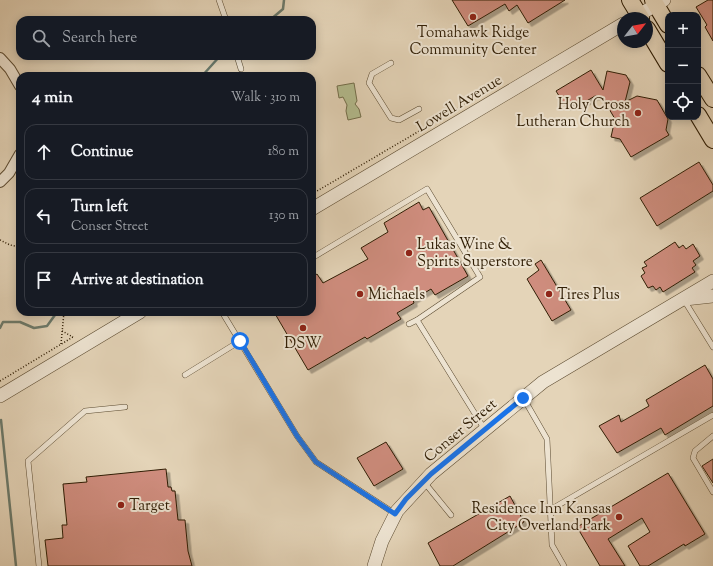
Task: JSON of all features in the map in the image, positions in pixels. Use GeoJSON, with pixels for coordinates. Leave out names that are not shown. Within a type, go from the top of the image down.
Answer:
{"type":"FeatureCollection","features":[{"type":"Feature","properties":{"kind":"main road"},"geometry":{"type":"LineString","coordinates":[[630,0],[636,12]]}},
{"type":"Feature","properties":{"kind":"main road"},"geometry":{"type":"LineString","coordinates":[[658,2],[665,18]]}},
{"type":"Feature","properties":{"kind":"main road"},"geometry":{"type":"LineString","coordinates":[[653,39],[665,59]]}},
{"type":"Feature","properties":{"kind":"main road"},"geometry":{"type":"LineString","coordinates":[[701,79],[713,99]]}},
{"type":"Feature","properties":{"kind":"main road"},"geometry":{"type":"LineString","coordinates":[[701,120],[713,140]]}},
{"type":"Feature","properties":{"kind":"street"},"geometry":{"type":"LineString","coordinates":[[645,12],[658,2]]}},
{"type":"Feature","properties":{"kind":"street","name":"Lowell Avenue"},"geometry":{"type":"LineString","coordinates":[[316,208],[617,28]]}},
{"type":"Feature","properties":{"kind":"street"},"geometry":{"type":"LineString","coordinates":[[0,58],[10,69],[16,79]]}},
{"type":"Feature","properties":{"kind":"street"},"geometry":{"type":"LineString","coordinates":[[0,182],[9,173],[16,161]]}},
{"type":"Feature","properties":{"kind":"street","name":"Conser Street"},"geometry":{"type":"LineString","coordinates":[[374,566],[382,541],[395,514],[423,481],[523,398],[563,370],[713,281]]}},
{"type":"Feature","properties":{"kind":"street","name":"Conser Street"},"geometry":{"type":"LineString","coordinates":[[683,299],[713,296]]}},
{"type":"Feature","properties":{"kind":"street"},"geometry":{"type":"LineString","coordinates":[[0,396],[133,316]]}},
{"type":"Feature","properties":{"kind":"lane"},"geometry":{"type":"LineString","coordinates":[[219,0],[225,16]]}},
{"type":"Feature","properties":{"kind":"lane"},"geometry":{"type":"LineString","coordinates":[[239,60],[242,69]]}},
{"type":"Feature","properties":{"kind":"lane"},"geometry":{"type":"LineString","coordinates":[[391,63],[372,74],[369,83],[391,118],[399,120],[419,109]]}},
{"type":"Feature","properties":{"kind":"lane"},"geometry":{"type":"LineString","coordinates":[[316,256],[428,189],[480,277],[409,324]]}},
{"type":"Feature","properties":{"kind":"lane"},"geometry":{"type":"LineString","coordinates":[[683,299],[713,347]]}},
{"type":"Feature","properties":{"kind":"lane"},"geometry":{"type":"LineString","coordinates":[[224,316],[297,436],[316,462],[395,514]]}},
{"type":"Feature","properties":{"kind":"lane"},"geometry":{"type":"LineString","coordinates":[[417,320],[485,430]]}},
{"type":"Feature","properties":{"kind":"lane"},"geometry":{"type":"LineString","coordinates":[[184,375],[240,341]]}},
{"type":"Feature","properties":{"kind":"lane"},"geometry":{"type":"LineString","coordinates":[[523,398],[547,439],[552,545],[564,566]]}},
{"type":"Feature","properties":{"kind":"lane"},"geometry":{"type":"LineString","coordinates":[[39,566],[28,461],[85,411],[125,407]]}},
{"type":"Feature","properties":{"kind":"lane"},"geometry":{"type":"LineString","coordinates":[[550,510],[713,415]]}},
{"type":"Feature","properties":{"kind":"lane"},"geometry":{"type":"LineString","coordinates":[[713,436],[695,451],[693,458],[713,492]]}},
{"type":"Feature","properties":{"kind":"lane"},"geometry":{"type":"LineString","coordinates":[[423,481],[451,516]]}},
{"type":"Feature","properties":{"kind":"path"},"geometry":{"type":"LineString","coordinates":[[316,192],[484,93]]}},
{"type":"Feature","properties":{"kind":"path"},"geometry":{"type":"LineString","coordinates":[[0,240],[16,246]]}},
{"type":"Feature","properties":{"kind":"path"},"geometry":{"type":"LineString","coordinates":[[61,344],[64,316]]}},
{"type":"Feature","properties":{"kind":"path"},"geometry":{"type":"LineString","coordinates":[[0,381],[73,337],[62,332]]}},
{"type":"Feature","properties":{"kind":"green space"},"geometry":{"type":"Polygon","coordinates":[[[354,83],[357,101],[355,104],[359,109],[361,117],[348,120],[346,111],[347,105],[343,97],[339,98],[337,86],[354,83]]]}},
{"type":"Feature","properties":{"kind":"building","name":"Tomahawk Ridge Community Center"},"geometry":{"type":"Polygon","coordinates":[[[452,0],[565,0],[528,23],[517,5],[509,11],[505,4],[468,26],[452,0]]]}},
{"type":"Feature","properties":{"kind":"building"},"geometry":{"type":"Polygon","coordinates":[[[708,0],[713,0],[713,41],[705,27],[707,25],[701,15],[701,12],[699,12],[696,7],[708,0]]]}},
{"type":"Feature","properties":{"kind":"building","name":"Holy Cross Lutheran Church"},"geometry":{"type":"Polygon","coordinates":[[[591,70],[603,90],[607,71],[626,75],[630,82],[625,102],[637,96],[657,100],[665,114],[665,120],[668,120],[666,130],[669,135],[631,157],[620,139],[611,137],[615,119],[602,97],[595,96],[578,106],[575,101],[566,107],[556,91],[591,70]]]}},
{"type":"Feature","properties":{"kind":"building"},"geometry":{"type":"Polygon","coordinates":[[[699,162],[713,185],[713,191],[657,226],[640,198],[699,162]]]}},
{"type":"Feature","properties":{"kind":"building"},"geometry":{"type":"Polygon","coordinates":[[[419,202],[423,210],[429,207],[468,276],[435,295],[431,289],[413,300],[414,303],[397,313],[401,319],[367,339],[365,337],[308,370],[276,316],[316,316],[316,275],[323,283],[368,259],[361,248],[388,232],[384,223],[419,202]]]}},
{"type":"Feature","properties":{"kind":"building"},"geometry":{"type":"Polygon","coordinates":[[[675,242],[679,248],[683,245],[686,249],[693,244],[700,256],[693,261],[696,265],[692,268],[695,272],[663,292],[660,287],[656,290],[653,286],[648,288],[641,276],[645,273],[642,268],[647,266],[644,262],[675,242]]]}},
{"type":"Feature","properties":{"kind":"building","name":"Tires Plus"},"geometry":{"type":"Polygon","coordinates":[[[541,260],[571,310],[552,321],[527,279],[539,270],[535,264],[541,260]]]}},
{"type":"Feature","properties":{"kind":"building"},"geometry":{"type":"Polygon","coordinates":[[[705,365],[713,379],[713,406],[665,435],[661,428],[617,453],[599,426],[619,415],[621,422],[649,406],[646,400],[705,365]]]}},
{"type":"Feature","properties":{"kind":"building"},"geometry":{"type":"Polygon","coordinates":[[[386,442],[403,469],[374,486],[357,458],[386,442]]]}},
{"type":"Feature","properties":{"kind":"building"},"geometry":{"type":"Polygon","coordinates":[[[713,459],[713,483],[702,466],[713,459]]]}},
{"type":"Feature","properties":{"kind":"building","name":"Target"},"geometry":{"type":"Polygon","coordinates":[[[166,469],[168,487],[171,487],[172,491],[175,491],[178,520],[185,520],[188,551],[192,566],[48,566],[45,540],[63,538],[62,525],[67,525],[63,484],[87,482],[86,477],[166,469]]]}},
{"type":"Feature","properties":{"kind":"building","name":"Residence Inn Kansas City Overland Park"},"geometry":{"type":"Polygon","coordinates":[[[668,473],[705,534],[685,546],[684,544],[648,566],[640,566],[628,546],[650,532],[642,518],[608,539],[625,566],[600,566],[577,527],[668,473]]]}},
{"type":"Feature","properties":{"kind":"building"},"geometry":{"type":"Polygon","coordinates":[[[510,496],[524,522],[453,566],[440,566],[428,543],[510,496]]]}},
{"type":"Feature","properties":{"kind":"waterway"},"geometry":{"type":"LineString","coordinates":[[275,16],[283,9],[284,0]]}},
{"type":"Feature","properties":{"kind":"waterway"},"geometry":{"type":"LineString","coordinates":[[206,72],[216,60]]}},
{"type":"Feature","properties":{"kind":"waterway"},"geometry":{"type":"LineString","coordinates":[[0,328],[3,322],[20,322],[34,328],[47,326],[54,316]]}},
{"type":"Feature","properties":{"kind":"waterway"},"geometry":{"type":"LineString","coordinates":[[1,420],[16,566]]}},
{"type":"Feature","properties":{"kind":"place","name":"Tomahawk Ridge Community Center"},"geometry":{"type":"Point","coordinates":[473,17]}},
{"type":"Feature","properties":{"kind":"place","name":"Holy Cross Lutheran Church"},"geometry":{"type":"Point","coordinates":[638,113]}},
{"type":"Feature","properties":{"kind":"place","name":"Lukas Wine & Spirits Superstore"},"geometry":{"type":"Point","coordinates":[409,253]}},
{"type":"Feature","properties":{"kind":"place","name":"Michaels"},"geometry":{"type":"Point","coordinates":[360,294]}},
{"type":"Feature","properties":{"kind":"place","name":"Tires Plus"},"geometry":{"type":"Point","coordinates":[549,294]}},
{"type":"Feature","properties":{"kind":"place","name":"DSW"},"geometry":{"type":"Point","coordinates":[303,328]}},
{"type":"Feature","properties":{"kind":"place","name":"Target"},"geometry":{"type":"Point","coordinates":[121,505]}},
{"type":"Feature","properties":{"kind":"place","name":"Residence Inn Kansas City Overland Park"},"geometry":{"type":"Point","coordinates":[619,517]}},
{"type":"Feature","properties":{"kind":"route"},"geometry":{"type":"LineString","coordinates":[[240,341],[297,436],[316,462],[395,514],[406,499],[431,474],[523,398]]}}]}
